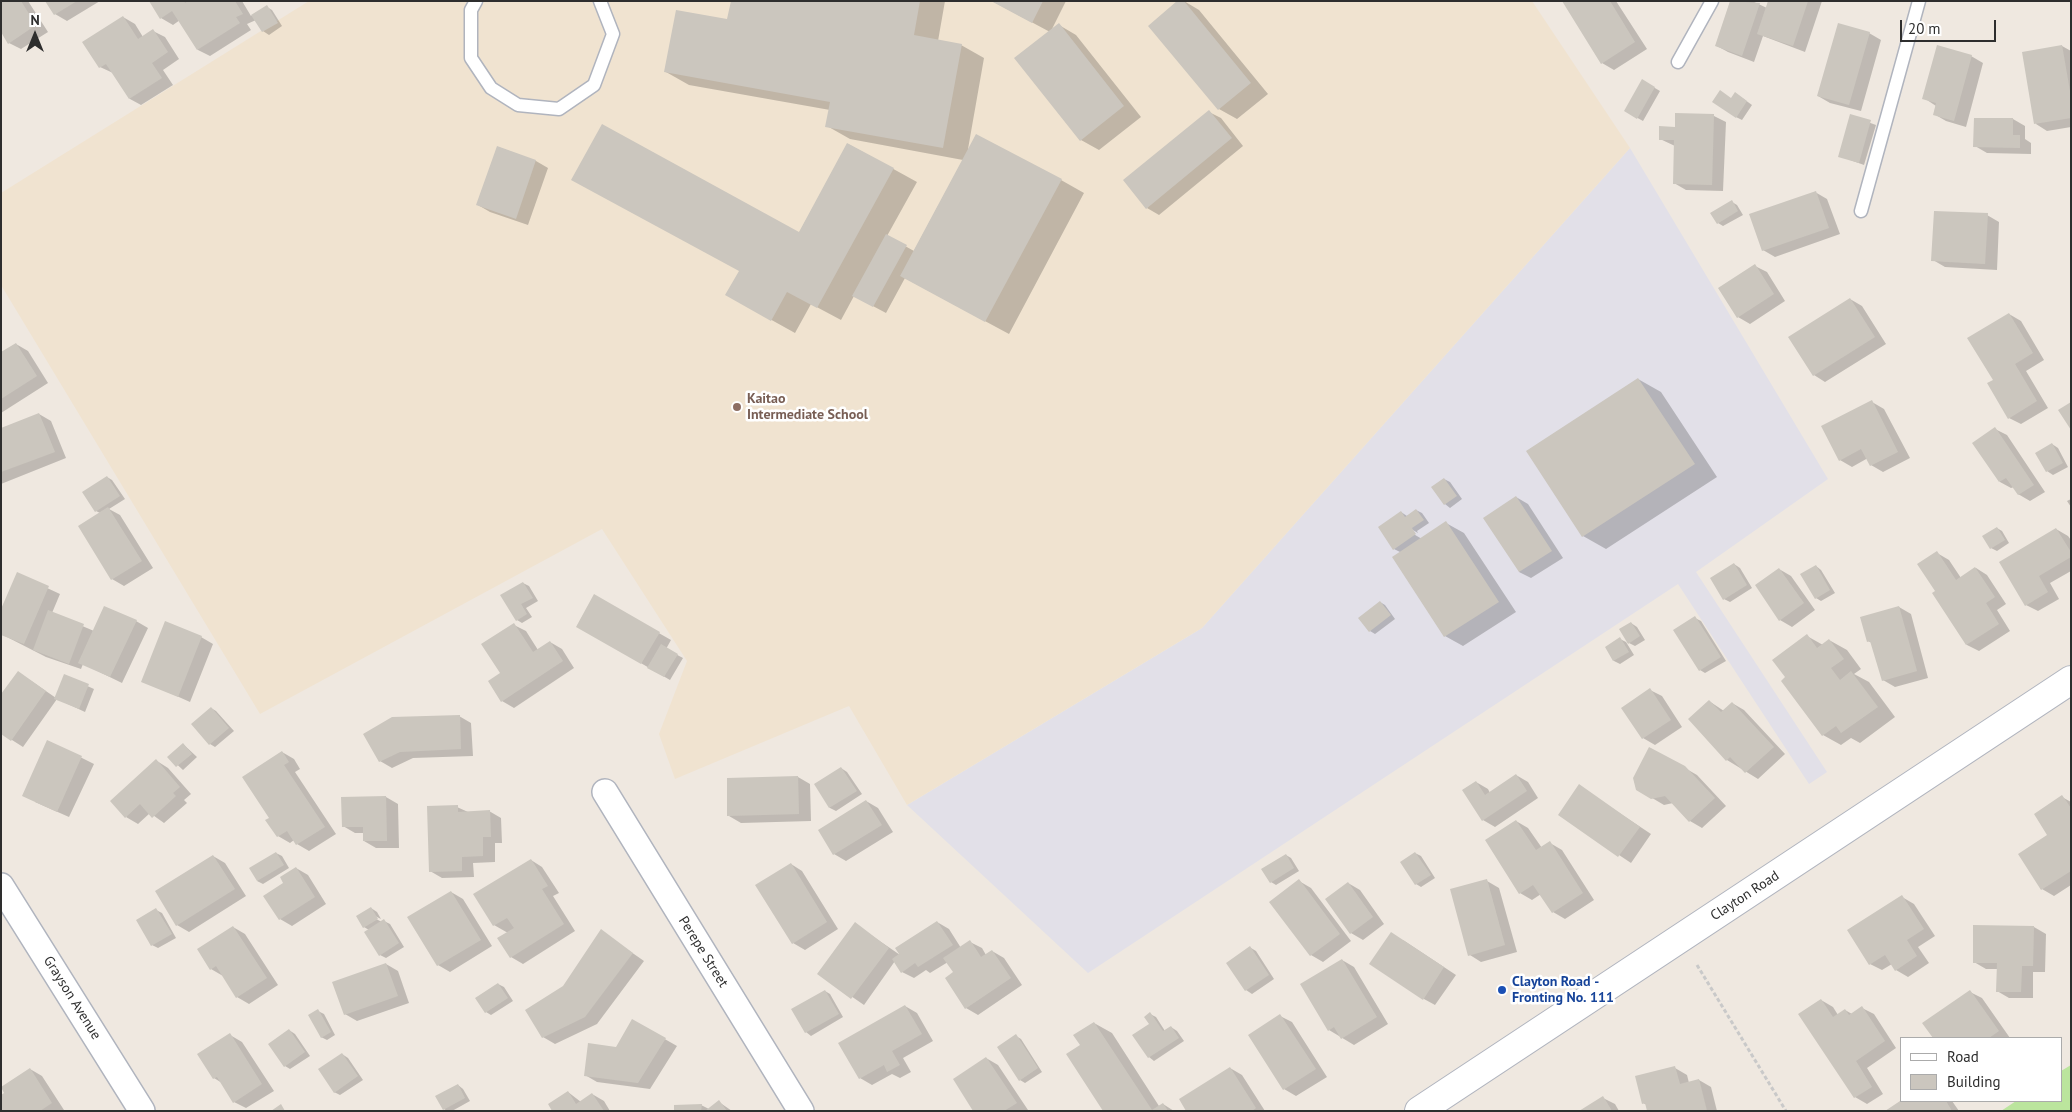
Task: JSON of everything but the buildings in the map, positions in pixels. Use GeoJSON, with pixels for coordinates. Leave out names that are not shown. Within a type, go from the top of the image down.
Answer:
{"type":"FeatureCollection","features":[{"type":"Feature","properties":{"kind":"main road","name":"Clayton Road"},"geometry":{"type":"LineString","coordinates":[[1419,1111],[2071,680]]}},
{"type":"Feature","properties":{"kind":"street","name":"Perepe Street"},"geometry":{"type":"LineString","coordinates":[[605,792],[801,1111]]}},
{"type":"Feature","properties":{"kind":"street","name":"Grayson Avenue"},"geometry":{"type":"LineString","coordinates":[[1,886],[142,1111]]}},
{"type":"Feature","properties":{"kind":"lane"},"geometry":{"type":"LineString","coordinates":[[476,1],[471,10],[471,58],[491,88],[518,105],[559,108],[594,84],[612,34],[600,1]]}},
{"type":"Feature","properties":{"kind":"lane"},"geometry":{"type":"LineString","coordinates":[[1678,62],[1712,1]]}},
{"type":"Feature","properties":{"kind":"lane"},"geometry":{"type":"LineString","coordinates":[[1861,211],[1920,1]]}},
{"type":"Feature","properties":{"kind":"path"},"geometry":{"type":"LineString","coordinates":[[1680,938],[1786,1111]]}},
{"type":"Feature","properties":{"kind":"shaded area","name":"Kaitao Intermediate School"},"geometry":{"type":"Polygon","coordinates":[[[309,1],[1532,1],[1630,148],[1202,628],[907,805],[849,706],[675,779],[659,734],[687,661],[602,529],[260,714],[1,285],[1,193],[309,1]]]}},
{"type":"Feature","properties":{"kind":"shaded area"},"geometry":{"type":"Polygon","coordinates":[[[1630,148],[1828,479],[1696,572],[1827,772],[1809,784],[1678,584],[1088,973],[907,805],[1202,628],[1630,148]]]}},
{"type":"Feature","properties":{"kind":"green space"},"geometry":{"type":"Polygon","coordinates":[[[2071,1065],[2071,1111],[2001,1111],[2014,1102],[2062,1102],[2062,1070],[2071,1065]]]}},
{"type":"Feature","properties":{"kind":"place","name":"Kaitao Intermediate School"},"geometry":{"type":"Point","coordinates":[737,407]}},
{"type":"Feature","properties":{"kind":"place","name":"Clayton Road - Fronting No. 111"},"geometry":{"type":"Point","coordinates":[1502,990]}}]}
